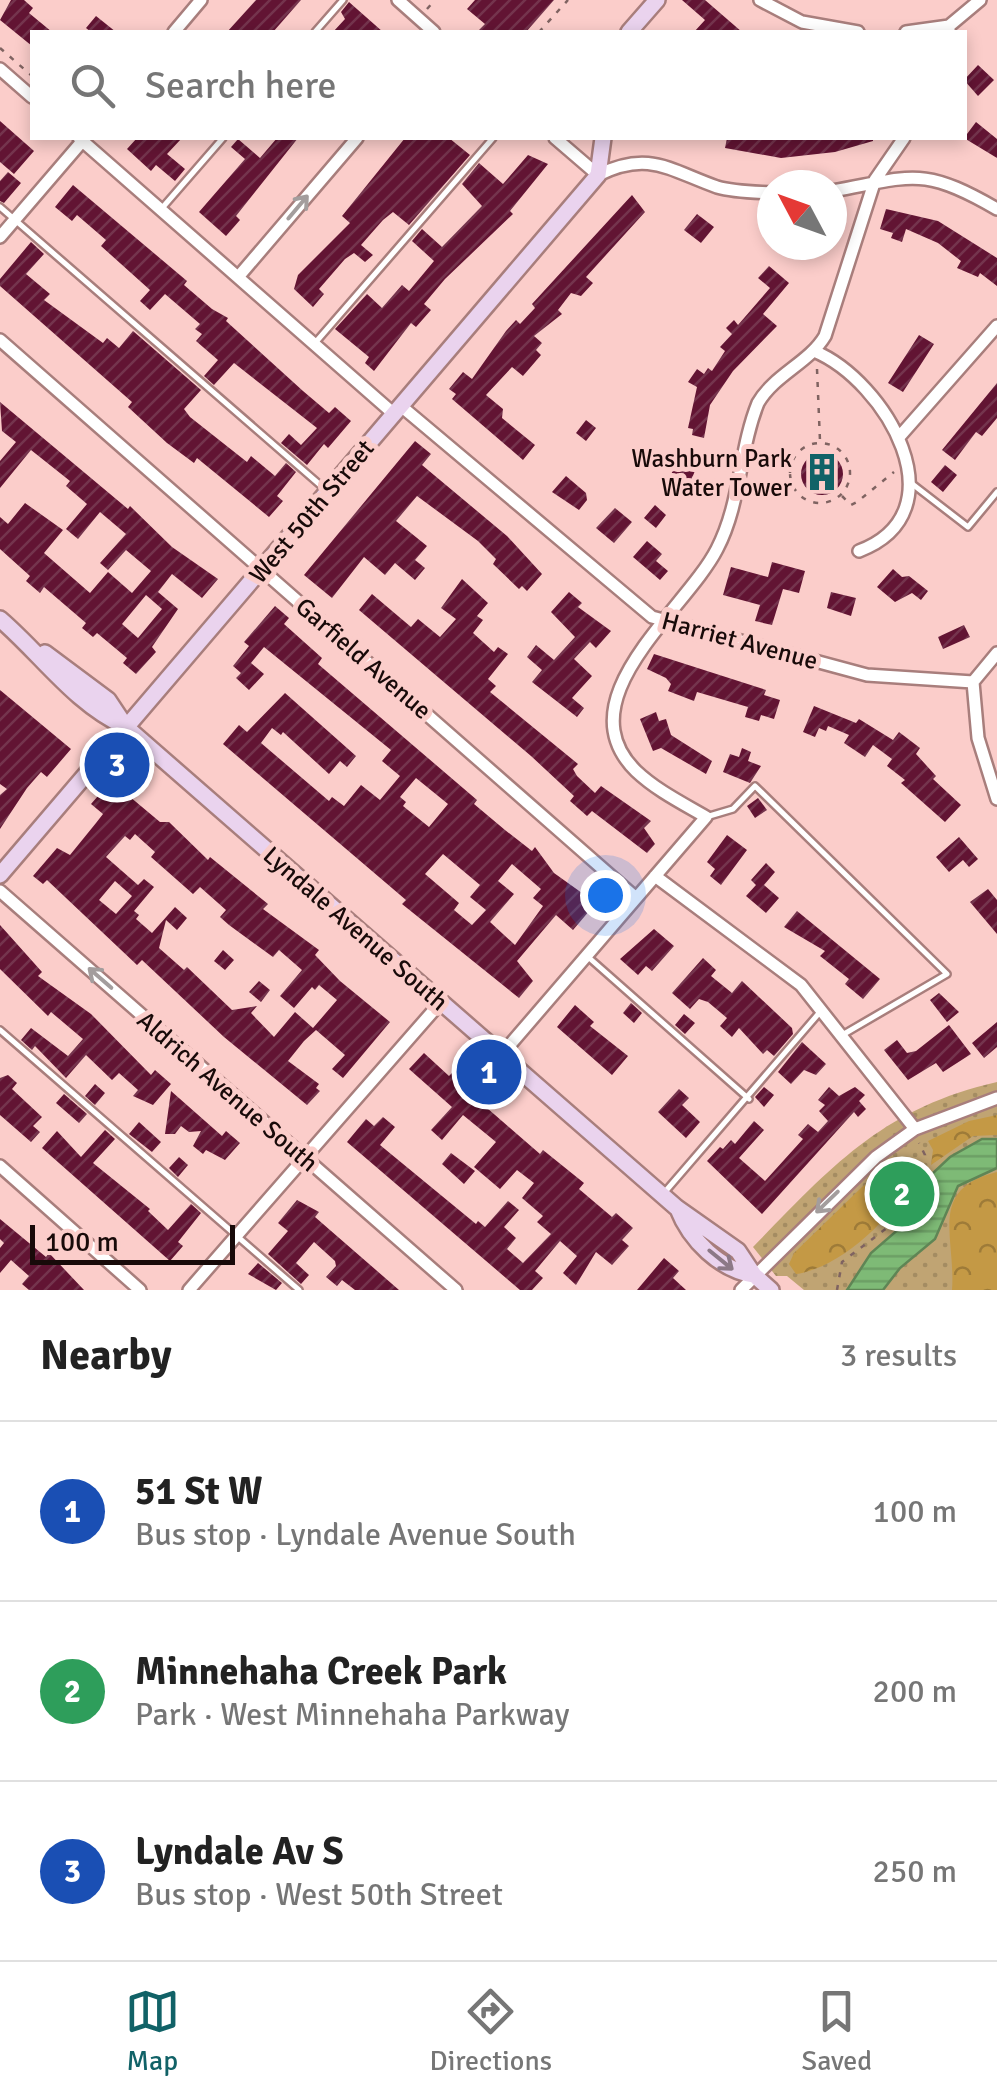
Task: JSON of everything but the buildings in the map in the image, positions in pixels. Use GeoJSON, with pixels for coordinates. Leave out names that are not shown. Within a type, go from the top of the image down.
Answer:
{"type":"FeatureCollection","features":[{"type":"Feature","properties":{"kind":"main road"},"geometry":{"type":"LineString","coordinates":[[638,29],[657,0]]}},
{"type":"Feature","properties":{"kind":"main road"},"geometry":{"type":"LineString","coordinates":[[598,175],[603,140]]}},
{"type":"Feature","properties":{"kind":"main road","name":"West 50th Street"},"geometry":{"type":"LineString","coordinates":[[0,875],[598,175]]}},
{"type":"Feature","properties":{"kind":"main road","name":"Lyndale Avenue South"},"geometry":{"type":"LineString","coordinates":[[0,619],[112,703],[126,727],[678,1208],[689,1233],[728,1267],[754,1274],[771,1290]]}},
{"type":"Feature","properties":{"kind":"street"},"geometry":{"type":"LineString","coordinates":[[176,30],[201,0]]}},
{"type":"Feature","properties":{"kind":"street"},"geometry":{"type":"LineString","coordinates":[[398,0],[432,30]]}},
{"type":"Feature","properties":{"kind":"street"},"geometry":{"type":"LineString","coordinates":[[760,0],[802,22],[847,30]]}},
{"type":"Feature","properties":{"kind":"street"},"geometry":{"type":"LineString","coordinates":[[949,29],[980,0]]}},
{"type":"Feature","properties":{"kind":"street"},"geometry":{"type":"LineString","coordinates":[[0,69],[30,95]]}},
{"type":"Feature","properties":{"kind":"street"},"geometry":{"type":"LineString","coordinates":[[0,237],[80,140]]}},
{"type":"Feature","properties":{"kind":"street","name":"Harriet Avenue"},"geometry":{"type":"LineString","coordinates":[[84,140],[315,344],[645,613],[664,622],[868,675],[973,682]]}},
{"type":"Feature","properties":{"kind":"street"},"geometry":{"type":"LineString","coordinates":[[239,276],[355,140]]}},
{"type":"Feature","properties":{"kind":"street"},"geometry":{"type":"LineString","coordinates":[[557,140],[598,175],[622,163],[645,161],[721,188],[757,192]]}},
{"type":"Feature","properties":{"kind":"street"},"geometry":{"type":"LineString","coordinates":[[502,1054],[706,817],[638,773],[618,748],[614,729],[621,683],[635,656],[696,584],[732,518],[758,403],[778,378],[814,351],[830,323],[874,180],[903,140]]}},
{"type":"Feature","properties":{"kind":"street"},"geometry":{"type":"LineString","coordinates":[[847,187],[908,175],[933,178],[997,208]]}},
{"type":"Feature","properties":{"kind":"street"},"geometry":{"type":"LineString","coordinates":[[900,436],[997,326]]}},
{"type":"Feature","properties":{"kind":"street","name":"Garfield Avenue"},"geometry":{"type":"LineString","coordinates":[[0,340],[636,898]]}},
{"type":"Feature","properties":{"kind":"street"},"geometry":{"type":"LineString","coordinates":[[814,351],[873,392],[900,436],[907,481],[893,529],[876,544],[859,551]]}},
{"type":"Feature","properties":{"kind":"street"},"geometry":{"type":"LineString","coordinates":[[997,653],[973,682],[978,738],[997,799]]}},
{"type":"Feature","properties":{"kind":"street"},"geometry":{"type":"LineString","coordinates":[[655,876],[797,982],[916,1133]]}},
{"type":"Feature","properties":{"kind":"street","name":"Aldrich Avenue South"},"geometry":{"type":"LineString","coordinates":[[0,891],[456,1290]]}},
{"type":"Feature","properties":{"kind":"street"},"geometry":{"type":"LineString","coordinates":[[189,1290],[441,1002]]}},
{"type":"Feature","properties":{"kind":"street"},"geometry":{"type":"LineString","coordinates":[[741,1290],[836,1193],[916,1133],[997,1098]]}},
{"type":"Feature","properties":{"kind":"street"},"geometry":{"type":"LineString","coordinates":[[0,1166],[140,1290]]}},
{"type":"Feature","properties":{"kind":"lane"},"geometry":{"type":"LineString","coordinates":[[317,30],[343,0]]}},
{"type":"Feature","properties":{"kind":"lane"},"geometry":{"type":"LineString","coordinates":[[162,208],[221,140]]}},
{"type":"Feature","properties":{"kind":"lane"},"geometry":{"type":"LineString","coordinates":[[315,344],[491,140]]}},
{"type":"Feature","properties":{"kind":"lane"},"geometry":{"type":"LineString","coordinates":[[0,207],[328,492]]}},
{"type":"Feature","properties":{"kind":"lane"},"geometry":{"type":"LineString","coordinates":[[907,481],[968,526],[997,492]]}},
{"type":"Feature","properties":{"kind":"lane"},"geometry":{"type":"LineString","coordinates":[[706,817],[733,809],[754,786],[947,974],[842,1036]]}},
{"type":"Feature","properties":{"kind":"lane"},"geometry":{"type":"LineString","coordinates":[[587,956],[749,1099]]}},
{"type":"Feature","properties":{"kind":"lane"},"geometry":{"type":"LineString","coordinates":[[662,1195],[749,1099],[822,1010]]}},
{"type":"Feature","properties":{"kind":"lane"},"geometry":{"type":"LineString","coordinates":[[0,1030],[300,1290]]}},
{"type":"Feature","properties":{"kind":"path"},"geometry":{"type":"LineString","coordinates":[[427,9],[435,0]]}},
{"type":"Feature","properties":{"kind":"path"},"geometry":{"type":"LineString","coordinates":[[541,30],[562,2],[568,0]]}},
{"type":"Feature","properties":{"kind":"path"},"geometry":{"type":"LineString","coordinates":[[0,48],[30,74]]}},
{"type":"Feature","properties":{"kind":"path"},"geometry":{"type":"LineString","coordinates":[[817,368],[820,444]]}},
{"type":"Feature","properties":{"kind":"path"},"geometry":{"type":"LineString","coordinates":[[820,444],[835,448],[847,460],[850,477],[840,495],[825,502],[811,502],[792,483],[795,457],[820,444]]}},
{"type":"Feature","properties":{"kind":"path"},"geometry":{"type":"LineString","coordinates":[[840,495],[851,504],[857,502],[898,467]]}},
{"type":"Feature","properties":{"kind":"path"},"geometry":{"type":"LineString","coordinates":[[127,757],[131,761],[136,756]]}},
{"type":"Feature","properties":{"kind":"path"},"geometry":{"type":"LineString","coordinates":[[837,1290],[842,1262],[900,1218],[924,1155],[916,1133]]}},
{"type":"Feature","properties":{"kind":"shaded area"},"geometry":{"type":"Polygon","coordinates":[[[997,1082],[997,1290],[804,1290],[787,1276],[776,1276],[753,1247],[835,1166],[891,1124],[957,1093],[997,1082]]]}},
{"type":"Feature","properties":{"kind":"shaded area"},"geometry":{"type":"Polygon","coordinates":[[[982,1139],[997,1139],[997,1168],[958,1186],[935,1239],[900,1268],[883,1290],[847,1290],[871,1253],[908,1221],[933,1173],[950,1157],[982,1139]]]}},
{"type":"Feature","properties":{"kind":"green space"},"geometry":{"type":"Polygon","coordinates":[[[997,1115],[997,1135],[973,1136],[931,1165],[933,1150],[928,1141],[969,1121],[997,1115]]]}},
{"type":"Feature","properties":{"kind":"green space"},"geometry":{"type":"Polygon","coordinates":[[[890,1170],[908,1182],[890,1212],[846,1253],[796,1274],[789,1264],[794,1253],[863,1186],[890,1170]]]}},
{"type":"Feature","properties":{"kind":"green space"},"geometry":{"type":"Polygon","coordinates":[[[997,1172],[997,1290],[952,1290],[953,1203],[961,1190],[975,1180],[997,1172]]]}},
{"type":"Feature","properties":{"kind":"place","name":"Washburn Park Water Tower"},"geometry":{"type":"Point","coordinates":[822,472]}},
{"type":"Feature","properties":{"kind":"place","name":"Lyndale Av S"},"geometry":{"type":"Point","coordinates":[117,765]}},
{"type":"Feature","properties":{"kind":"place","name":"51 St W"},"geometry":{"type":"Point","coordinates":[489,1072]}},
{"type":"Feature","properties":{"kind":"place","name":"Minnehaha Creek Park"},"geometry":{"type":"Point","coordinates":[902,1194]}}]}
